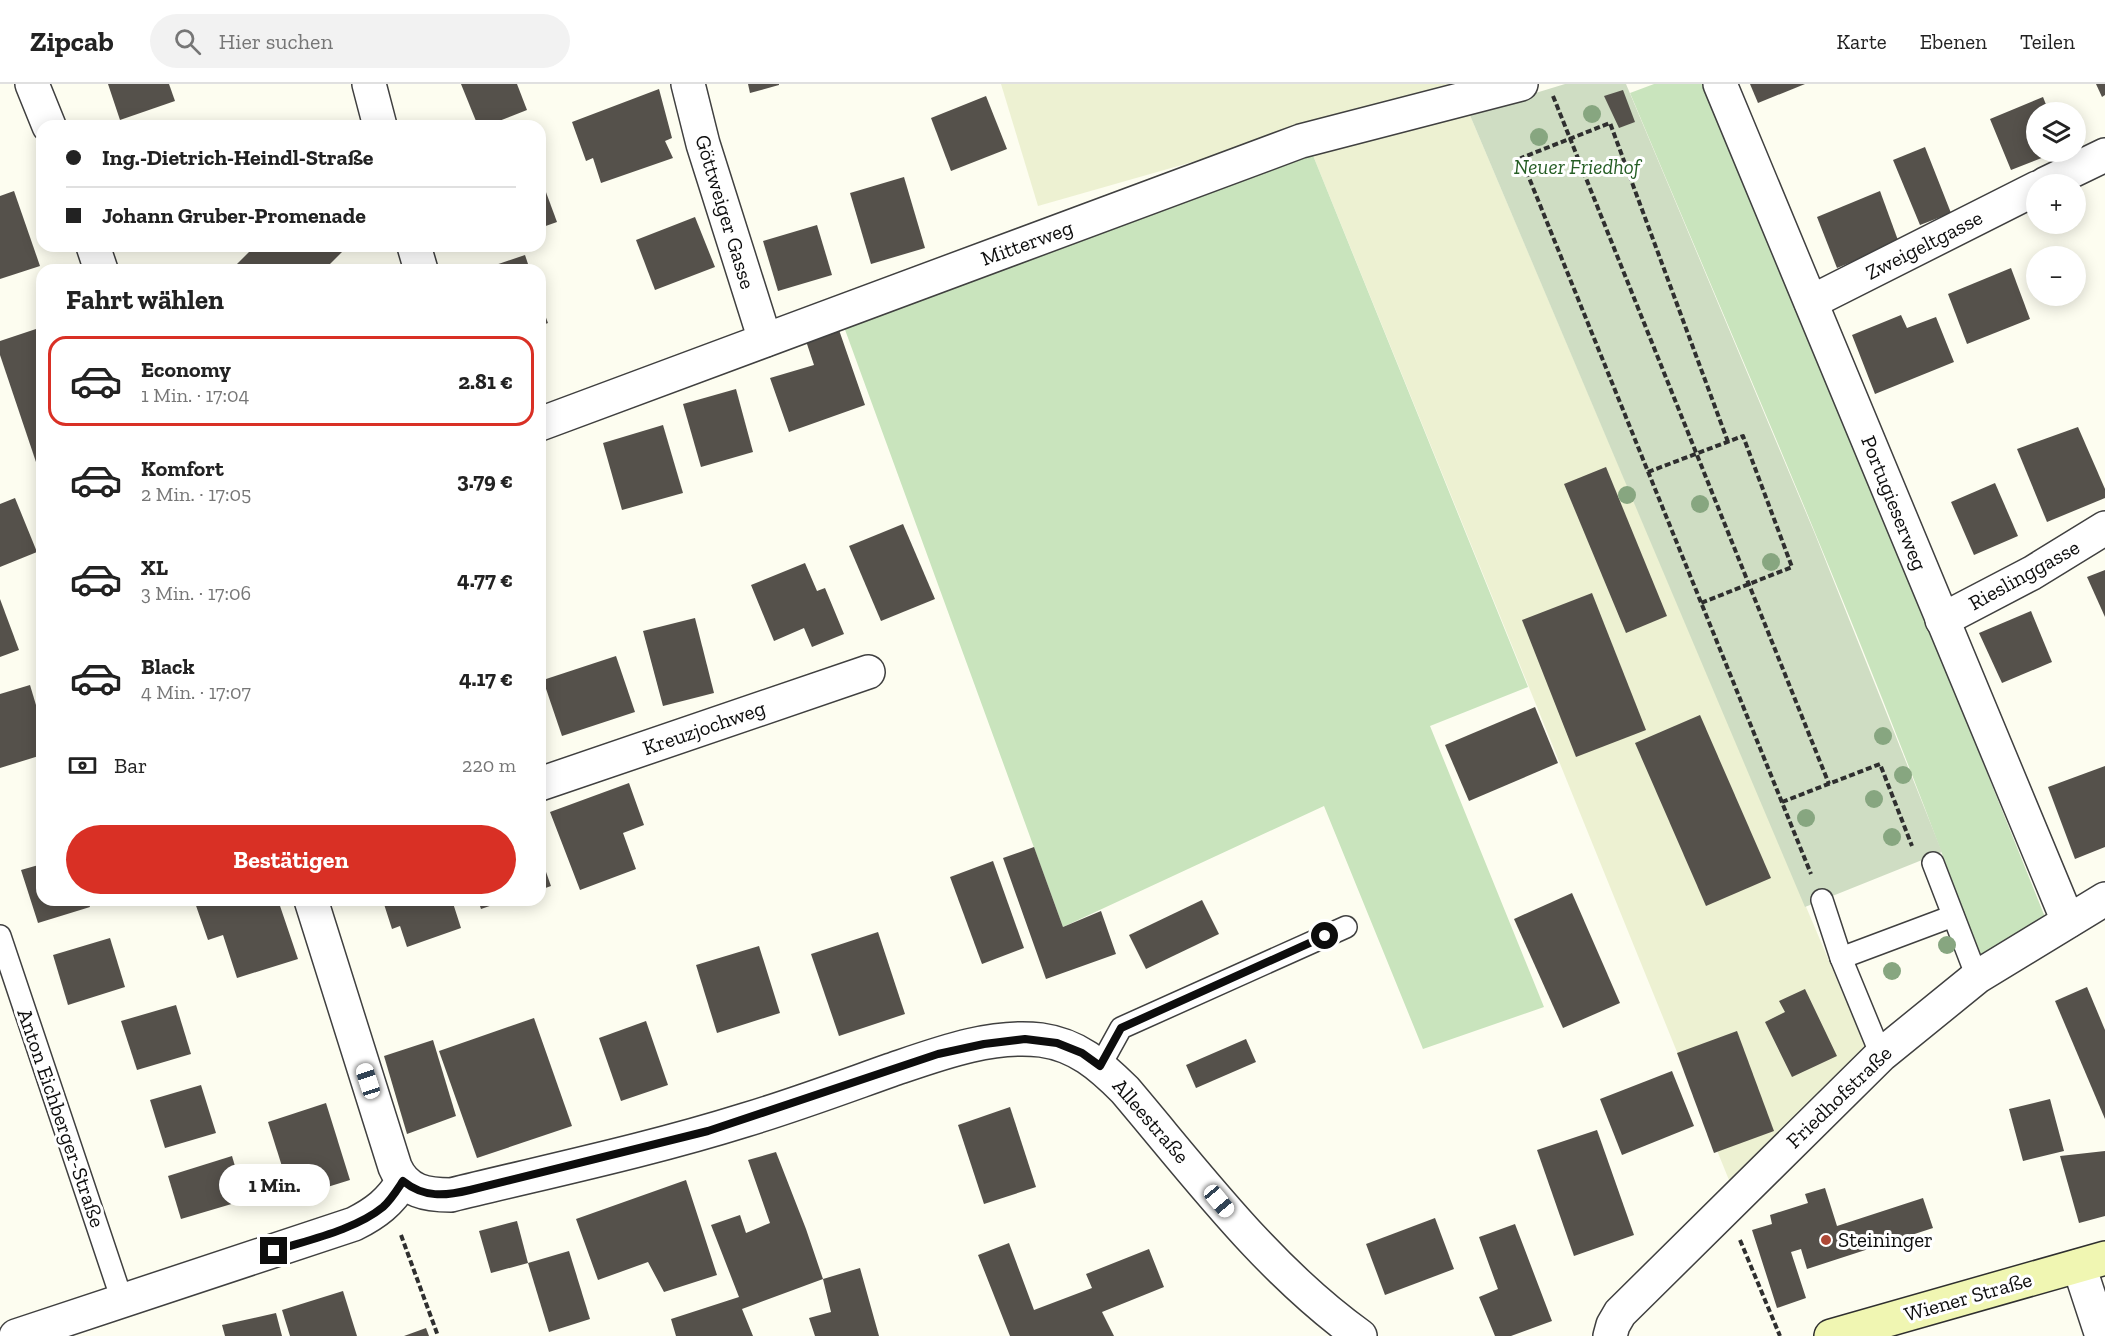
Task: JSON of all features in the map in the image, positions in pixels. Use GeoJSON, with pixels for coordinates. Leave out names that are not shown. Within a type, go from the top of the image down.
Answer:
{"type":"FeatureCollection","features":[{"type":"Feature","properties":{"kind":"main road","name":"Wiener Straße"},"geometry":{"type":"LineString","coordinates":[[1830,1336],[2092,1262]]}},
{"type":"Feature","properties":{"kind":"street"},"geometry":{"type":"LineString","coordinates":[[32,84],[47,120]]}},
{"type":"Feature","properties":{"kind":"street"},"geometry":{"type":"LineString","coordinates":[[369,84],[378,120]]}},
{"type":"Feature","properties":{"kind":"street","name":"Göttweiger Gasse"},"geometry":{"type":"LineString","coordinates":[[688,84],[703,144],[765,340]]}},
{"type":"Feature","properties":{"kind":"street","name":"Portugieserweg"},"geometry":{"type":"LineString","coordinates":[[1720,84],[2068,921]]}},
{"type":"Feature","properties":{"kind":"street","name":"Mitterweg"},"geometry":{"type":"LineString","coordinates":[[546,422],[1301,141],[1536,86]]}},
{"type":"Feature","properties":{"kind":"street"},"geometry":{"type":"LineString","coordinates":[[2066,174],[2105,155]]}},
{"type":"Feature","properties":{"kind":"street","name":"Zweigeltgasse"},"geometry":{"type":"LineString","coordinates":[[1811,302],[2026,194]]}},
{"type":"Feature","properties":{"kind":"street","name":"Rieslinggasse"},"geometry":{"type":"LineString","coordinates":[[1942,620],[2032,573],[2105,528]]}},
{"type":"Feature","properties":{"kind":"street","name":"Kreuzjochweg"},"geometry":{"type":"LineString","coordinates":[[546,782],[868,672]]}},
{"type":"Feature","properties":{"kind":"street","name":"Friedhofstraße"},"geometry":{"type":"LineString","coordinates":[[1610,1336],[1613,1324],[1620,1313],[1881,1055],[1977,977],[2105,899]]}},
{"type":"Feature","properties":{"kind":"street"},"geometry":{"type":"LineString","coordinates":[[16,1336],[354,1224],[371,1216],[384,1206],[403,1181],[389,1149],[312,906]]}},
{"type":"Feature","properties":{"kind":"street","name":"Alleestraße"},"geometry":{"type":"LineString","coordinates":[[403,1181],[422,1193],[451,1194],[678,1139],[747,1119],[938,1054],[992,1042],[1025,1039],[1057,1043],[1082,1053],[1100,1066],[1125,1090],[1261,1249],[1332,1315],[1360,1336]]}},
{"type":"Feature","properties":{"kind":"street"},"geometry":{"type":"LineString","coordinates":[[2092,1262],[2102,1336]]}},
{"type":"Feature","properties":{"kind":"lane"},"geometry":{"type":"LineString","coordinates":[[1924,857],[1953,916],[1977,977]]}},
{"type":"Feature","properties":{"kind":"lane"},"geometry":{"type":"LineString","coordinates":[[1822,900],[1841,958],[1881,1055]]}},
{"type":"Feature","properties":{"kind":"lane"},"geometry":{"type":"LineString","coordinates":[[1841,958],[1953,916]]}},
{"type":"Feature","properties":{"kind":"lane"},"geometry":{"type":"LineString","coordinates":[[1100,1066],[1121,1028],[1346,927]]}},
{"type":"Feature","properties":{"kind":"lane","name":"Anton Eichberger-Straße"},"geometry":{"type":"LineString","coordinates":[[0,936],[122,1300]]}},
{"type":"Feature","properties":{"kind":"path"},"geometry":{"type":"LineString","coordinates":[[1536,86],[1570,139],[1829,784]]}},
{"type":"Feature","properties":{"kind":"path"},"geometry":{"type":"LineString","coordinates":[[1728,442],[1610,123],[1521,158],[1822,900]]}},
{"type":"Feature","properties":{"kind":"path"},"geometry":{"type":"LineString","coordinates":[[1648,472],[1743,436],[1792,567],[1701,603]]}},
{"type":"Feature","properties":{"kind":"path"},"geometry":{"type":"LineString","coordinates":[[1782,802],[1880,764],[1924,857]]}},
{"type":"Feature","properties":{"kind":"path"},"geometry":{"type":"LineString","coordinates":[[1726,1206],[1780,1336]]}},
{"type":"Feature","properties":{"kind":"path"},"geometry":{"type":"LineString","coordinates":[[398,1230],[438,1336]]}},
{"type":"Feature","properties":{"kind":"green space"},"geometry":{"type":"Polygon","coordinates":[[[1001,84],[1465,84],[1038,206],[1001,84]]]}},
{"type":"Feature","properties":{"kind":"green space","name":"Neuer Friedhof"},"geometry":{"type":"Polygon","coordinates":[[[1565,84],[1626,84],[1815,534],[1942,852],[1805,907],[1469,113],[1565,84]]]}},
{"type":"Feature","properties":{"kind":"green space"},"geometry":{"type":"Polygon","coordinates":[[[1654,84],[1710,84],[2047,922],[1979,955],[1855,629],[1630,93],[1654,84]]]}},
{"type":"Feature","properties":{"kind":"green space"},"geometry":{"type":"Polygon","coordinates":[[[1469,113],[1866,1048],[1729,1180],[1310,148],[1469,113]]]}},
{"type":"Feature","properties":{"kind":"green space"},"geometry":{"type":"Polygon","coordinates":[[[1310,148],[1528,687],[1430,726],[1544,1007],[1423,1049],[1324,806],[1063,927],[840,316],[1310,148]]]}},
{"type":"Feature","properties":{"kind":"building"},"geometry":{"type":"Polygon","coordinates":[[[108,84],[169,84],[175,101],[120,120],[108,84]]]}},
{"type":"Feature","properties":{"kind":"building"},"geometry":{"type":"Polygon","coordinates":[[[461,84],[517,84],[527,110],[501,120],[476,120],[461,84]]]}},
{"type":"Feature","properties":{"kind":"building"},"geometry":{"type":"Polygon","coordinates":[[[748,84],[779,84],[779,85],[750,93],[748,84]]]}},
{"type":"Feature","properties":{"kind":"building"},"geometry":{"type":"Polygon","coordinates":[[[1750,84],[1805,84],[1758,103],[1750,84]]]}},
{"type":"Feature","properties":{"kind":"building"},"geometry":{"type":"Polygon","coordinates":[[[2096,84],[2105,84],[2105,95],[2102,97],[2096,84]]]}},
{"type":"Feature","properties":{"kind":"building"},"geometry":{"type":"Polygon","coordinates":[[[659,89],[672,138],[665,141],[673,158],[601,183],[593,158],[586,161],[572,122],[659,89]]]}},
{"type":"Feature","properties":{"kind":"building"},"geometry":{"type":"Polygon","coordinates":[[[1623,90],[1635,122],[1619,128],[1604,96],[1623,90]]]}},
{"type":"Feature","properties":{"kind":"building"},"geometry":{"type":"Polygon","coordinates":[[[986,96],[1007,149],[951,171],[931,118],[986,96]]]}},
{"type":"Feature","properties":{"kind":"building"},"geometry":{"type":"Polygon","coordinates":[[[2043,97],[2045,102],[2031,102],[2043,97]]]}},
{"type":"Feature","properties":{"kind":"building"},"geometry":{"type":"Polygon","coordinates":[[[2026,104],[2026,162],[2031,162],[2011,170],[1990,119],[2026,104]]]}},
{"type":"Feature","properties":{"kind":"building"},"geometry":{"type":"Polygon","coordinates":[[[1925,147],[1951,213],[1920,225],[1893,160],[1925,147]]]}},
{"type":"Feature","properties":{"kind":"building"},"geometry":{"type":"Polygon","coordinates":[[[904,177],[925,248],[871,264],[850,193],[904,177]]]}},
{"type":"Feature","properties":{"kind":"building"},"geometry":{"type":"Polygon","coordinates":[[[14,191],[39,264],[36,264],[36,267],[0,279],[0,196],[14,191]]]}},
{"type":"Feature","properties":{"kind":"building"},"geometry":{"type":"Polygon","coordinates":[[[1880,191],[1899,243],[1837,268],[1817,217],[1880,191]]]}},
{"type":"Feature","properties":{"kind":"building"},"geometry":{"type":"Polygon","coordinates":[[[546,192],[557,222],[546,226],[546,192]]]}},
{"type":"Feature","properties":{"kind":"building"},"geometry":{"type":"Polygon","coordinates":[[[695,217],[715,267],[655,290],[636,240],[695,217]]]}},
{"type":"Feature","properties":{"kind":"building"},"geometry":{"type":"Polygon","coordinates":[[[817,225],[832,275],[778,291],[763,241],[817,225]]]}},
{"type":"Feature","properties":{"kind":"building"},"geometry":{"type":"Polygon","coordinates":[[[249,252],[342,252],[330,264],[237,264],[249,252]]]}},
{"type":"Feature","properties":{"kind":"building"},"geometry":{"type":"Polygon","coordinates":[[[525,255],[528,264],[499,264],[525,255]]]}},
{"type":"Feature","properties":{"kind":"building"},"geometry":{"type":"Polygon","coordinates":[[[2011,268],[2030,319],[1967,344],[1948,294],[2011,268]]]}},
{"type":"Feature","properties":{"kind":"building"},"geometry":{"type":"Polygon","coordinates":[[[1901,315],[1907,328],[1936,317],[1954,362],[1875,394],[1852,335],[1901,315]]]}},
{"type":"Feature","properties":{"kind":"building"},"geometry":{"type":"Polygon","coordinates":[[[36,329],[36,462],[0,355],[0,341],[36,329]]]}},
{"type":"Feature","properties":{"kind":"building"},"geometry":{"type":"Polygon","coordinates":[[[839,330],[865,405],[789,432],[770,378],[814,365],[806,341],[839,330]]]}},
{"type":"Feature","properties":{"kind":"building"},"geometry":{"type":"Polygon","coordinates":[[[736,389],[753,452],[701,467],[683,404],[736,389]]]}},
{"type":"Feature","properties":{"kind":"building"},"geometry":{"type":"Polygon","coordinates":[[[663,425],[683,493],[622,510],[603,443],[663,425]]]}},
{"type":"Feature","properties":{"kind":"building"},"geometry":{"type":"Polygon","coordinates":[[[2078,427],[2105,489],[2105,498],[2047,522],[2017,449],[2078,427]]]}},
{"type":"Feature","properties":{"kind":"building"},"geometry":{"type":"Polygon","coordinates":[[[1606,467],[1667,616],[1626,633],[1564,484],[1606,467]]]}},
{"type":"Feature","properties":{"kind":"building"},"geometry":{"type":"Polygon","coordinates":[[[1995,483],[2018,536],[1974,555],[1951,502],[1995,483]]]}},
{"type":"Feature","properties":{"kind":"building"},"geometry":{"type":"Polygon","coordinates":[[[15,498],[36,552],[0,567],[0,504],[15,498]]]}},
{"type":"Feature","properties":{"kind":"building"},"geometry":{"type":"Polygon","coordinates":[[[903,524],[935,599],[881,621],[849,546],[903,524]]]}},
{"type":"Feature","properties":{"kind":"building"},"geometry":{"type":"Polygon","coordinates":[[[805,563],[817,591],[825,588],[844,634],[812,647],[804,628],[774,641],[751,585],[805,563]]]}},
{"type":"Feature","properties":{"kind":"building"},"geometry":{"type":"Polygon","coordinates":[[[2105,570],[2105,617],[2087,577],[2105,570]]]}},
{"type":"Feature","properties":{"kind":"building"},"geometry":{"type":"Polygon","coordinates":[[[1592,593],[1646,730],[1576,757],[1522,620],[1592,593]]]}},
{"type":"Feature","properties":{"kind":"building"},"geometry":{"type":"Polygon","coordinates":[[[0,599],[19,650],[0,657],[0,599]]]}},
{"type":"Feature","properties":{"kind":"building"},"geometry":{"type":"Polygon","coordinates":[[[2031,611],[2052,662],[2002,683],[1979,633],[2031,611]]]}},
{"type":"Feature","properties":{"kind":"building"},"geometry":{"type":"Polygon","coordinates":[[[695,618],[714,693],[663,706],[643,631],[695,618]]]}},
{"type":"Feature","properties":{"kind":"building"},"geometry":{"type":"Polygon","coordinates":[[[616,656],[635,712],[562,736],[546,689],[546,679],[616,656]]]}},
{"type":"Feature","properties":{"kind":"building"},"geometry":{"type":"Polygon","coordinates":[[[30,685],[36,705],[36,757],[0,768],[0,694],[30,685]]]}},
{"type":"Feature","properties":{"kind":"building"},"geometry":{"type":"Polygon","coordinates":[[[1535,707],[1558,763],[1469,801],[1445,745],[1535,707]]]}},
{"type":"Feature","properties":{"kind":"building"},"geometry":{"type":"Polygon","coordinates":[[[1700,715],[1771,878],[1706,906],[1635,743],[1700,715]]]}},
{"type":"Feature","properties":{"kind":"building"},"geometry":{"type":"Polygon","coordinates":[[[2105,766],[2105,847],[2075,859],[2048,787],[2105,766]]]}},
{"type":"Feature","properties":{"kind":"building"},"geometry":{"type":"Polygon","coordinates":[[[629,783],[644,825],[623,833],[636,869],[580,890],[550,812],[629,783]]]}},
{"type":"Feature","properties":{"kind":"building"},"geometry":{"type":"Polygon","coordinates":[[[1034,847],[1063,927],[1101,911],[1116,954],[1046,979],[1003,858],[1034,847]]]}},
{"type":"Feature","properties":{"kind":"building"},"geometry":{"type":"Polygon","coordinates":[[[993,861],[1024,948],[982,964],[950,877],[993,861]]]}},
{"type":"Feature","properties":{"kind":"building"},"geometry":{"type":"Polygon","coordinates":[[[36,866],[36,906],[90,907],[38,923],[21,870],[36,866]]]}},
{"type":"Feature","properties":{"kind":"building"},"geometry":{"type":"Polygon","coordinates":[[[546,872],[551,886],[546,888],[546,872]]]}},
{"type":"Feature","properties":{"kind":"building"},"geometry":{"type":"Polygon","coordinates":[[[1572,893],[1620,1003],[1563,1028],[1514,919],[1572,893]]]}},
{"type":"Feature","properties":{"kind":"building"},"geometry":{"type":"Polygon","coordinates":[[[1202,900],[1219,934],[1146,969],[1129,935],[1202,900]]]}},
{"type":"Feature","properties":{"kind":"building"},"geometry":{"type":"Polygon","coordinates":[[[196,906],[280,906],[298,959],[237,978],[223,935],[208,940],[196,906]]]}},
{"type":"Feature","properties":{"kind":"building"},"geometry":{"type":"Polygon","coordinates":[[[385,906],[454,906],[461,928],[407,947],[400,926],[392,929],[385,906]]]}},
{"type":"Feature","properties":{"kind":"building"},"geometry":{"type":"Polygon","coordinates":[[[878,932],[905,1014],[839,1036],[811,954],[878,932]]]}},
{"type":"Feature","properties":{"kind":"building"},"geometry":{"type":"Polygon","coordinates":[[[110,938],[125,987],[68,1005],[53,955],[110,938]]]}},
{"type":"Feature","properties":{"kind":"building"},"geometry":{"type":"Polygon","coordinates":[[[759,946],[780,1013],[717,1033],[696,965],[759,946]]]}},
{"type":"Feature","properties":{"kind":"building"},"geometry":{"type":"Polygon","coordinates":[[[2087,987],[2105,1030],[2105,1119],[2055,1001],[2087,987]]]}},
{"type":"Feature","properties":{"kind":"building"},"geometry":{"type":"Polygon","coordinates":[[[1805,989],[1837,1056],[1792,1077],[1765,1022],[1785,1012],[1779,1001],[1805,989]]]}},
{"type":"Feature","properties":{"kind":"building"},"geometry":{"type":"Polygon","coordinates":[[[176,1005],[191,1054],[137,1070],[121,1021],[176,1005]]]}},
{"type":"Feature","properties":{"kind":"building"},"geometry":{"type":"Polygon","coordinates":[[[534,1018],[572,1126],[477,1158],[439,1051],[534,1018]]]}},
{"type":"Feature","properties":{"kind":"building"},"geometry":{"type":"Polygon","coordinates":[[[646,1021],[668,1085],[621,1101],[599,1038],[646,1021]]]}},
{"type":"Feature","properties":{"kind":"building"},"geometry":{"type":"Polygon","coordinates":[[[1737,1031],[1774,1131],[1714,1153],[1677,1053],[1737,1031]]]}},
{"type":"Feature","properties":{"kind":"building"},"geometry":{"type":"Polygon","coordinates":[[[1246,1039],[1256,1062],[1196,1088],[1186,1065],[1246,1039]]]}},
{"type":"Feature","properties":{"kind":"building"},"geometry":{"type":"Polygon","coordinates":[[[433,1040],[456,1116],[407,1134],[384,1056],[433,1040]]]}},
{"type":"Feature","properties":{"kind":"building"},"geometry":{"type":"Polygon","coordinates":[[[1672,1071],[1694,1126],[1622,1155],[1600,1099],[1672,1071]]]}},
{"type":"Feature","properties":{"kind":"building"},"geometry":{"type":"Polygon","coordinates":[[[201,1085],[216,1133],[165,1148],[150,1100],[201,1085]]]}},
{"type":"Feature","properties":{"kind":"building"},"geometry":{"type":"Polygon","coordinates":[[[2050,1099],[2064,1151],[2023,1161],[2009,1109],[2050,1099]]]}},
{"type":"Feature","properties":{"kind":"building"},"geometry":{"type":"Polygon","coordinates":[[[326,1103],[350,1180],[292,1198],[268,1122],[326,1103]]]}},
{"type":"Feature","properties":{"kind":"building"},"geometry":{"type":"Polygon","coordinates":[[[1010,1107],[1036,1187],[984,1204],[958,1125],[1010,1107]]]}},
{"type":"Feature","properties":{"kind":"building"},"geometry":{"type":"Polygon","coordinates":[[[1597,1130],[1634,1235],[1574,1256],[1537,1150],[1597,1130]]]}},
{"type":"Feature","properties":{"kind":"building"},"geometry":{"type":"Polygon","coordinates":[[[2105,1151],[2105,1216],[2079,1223],[2060,1156],[2105,1151]]]}},
{"type":"Feature","properties":{"kind":"building"},"geometry":{"type":"Polygon","coordinates":[[[776,1152],[823,1279],[742,1309],[753,1336],[676,1336],[671,1319],[739,1297],[711,1225],[740,1215],[746,1233],[770,1223],[748,1160],[776,1152]]]}},
{"type":"Feature","properties":{"kind":"building"},"geometry":{"type":"Polygon","coordinates":[[[232,1156],[245,1200],[181,1219],[168,1176],[232,1156]]]}},
{"type":"Feature","properties":{"kind":"building"},"geometry":{"type":"Polygon","coordinates":[[[686,1180],[717,1275],[664,1292],[648,1262],[598,1280],[576,1219],[686,1180]]]}},
{"type":"Feature","properties":{"kind":"building","name":"Steininger"},"geometry":{"type":"Polygon","coordinates":[[[1825,1188],[1837,1226],[1923,1198],[1933,1228],[1807,1269],[1801,1249],[1791,1252],[1806,1298],[1777,1308],[1752,1230],[1772,1224],[1770,1215],[1808,1203],[1805,1194],[1825,1188]]]}},
{"type":"Feature","properties":{"kind":"building"},"geometry":{"type":"Polygon","coordinates":[[[1435,1218],[1454,1269],[1385,1295],[1366,1244],[1435,1218]]]}},
{"type":"Feature","properties":{"kind":"building"},"geometry":{"type":"Polygon","coordinates":[[[517,1221],[528,1263],[491,1273],[479,1231],[517,1221]]]}},
{"type":"Feature","properties":{"kind":"building"},"geometry":{"type":"Polygon","coordinates":[[[1515,1224],[1552,1321],[1511,1336],[1495,1336],[1479,1297],[1498,1289],[1479,1237],[1515,1224]]]}},
{"type":"Feature","properties":{"kind":"building"},"geometry":{"type":"Polygon","coordinates":[[[1009,1243],[1034,1310],[1092,1288],[1086,1274],[1149,1249],[1164,1287],[1102,1312],[1114,1336],[1010,1336],[978,1255],[1009,1243]]]}},
{"type":"Feature","properties":{"kind":"building"},"geometry":{"type":"Polygon","coordinates":[[[569,1251],[590,1319],[549,1332],[528,1263],[569,1251]]]}},
{"type":"Feature","properties":{"kind":"building"},"geometry":{"type":"Polygon","coordinates":[[[860,1268],[879,1336],[815,1336],[809,1318],[831,1312],[823,1279],[860,1268]]]}},
{"type":"Feature","properties":{"kind":"building"},"geometry":{"type":"Polygon","coordinates":[[[343,1291],[357,1336],[290,1336],[282,1310],[343,1291]]]}},
{"type":"Feature","properties":{"kind":"building"},"geometry":{"type":"Polygon","coordinates":[[[276,1313],[282,1336],[225,1336],[222,1325],[276,1313]]]}},
{"type":"Feature","properties":{"kind":"building"},"geometry":{"type":"Polygon","coordinates":[[[426,1328],[429,1336],[404,1336],[426,1328]]]}},
{"type":"Feature","properties":{"kind":"place","name":"Steininger"},"geometry":{"type":"Point","coordinates":[1826,1240]}},
{"type":"Feature","properties":{"kind":"route"},"geometry":{"type":"LineString","coordinates":[[274,1251],[371,1216],[384,1206],[403,1181],[422,1193],[434,1195],[470,1190],[708,1131],[961,1048],[1009,1040],[1041,1040],[1073,1048],[1100,1066],[1121,1028],[1325,936]]}}]}
